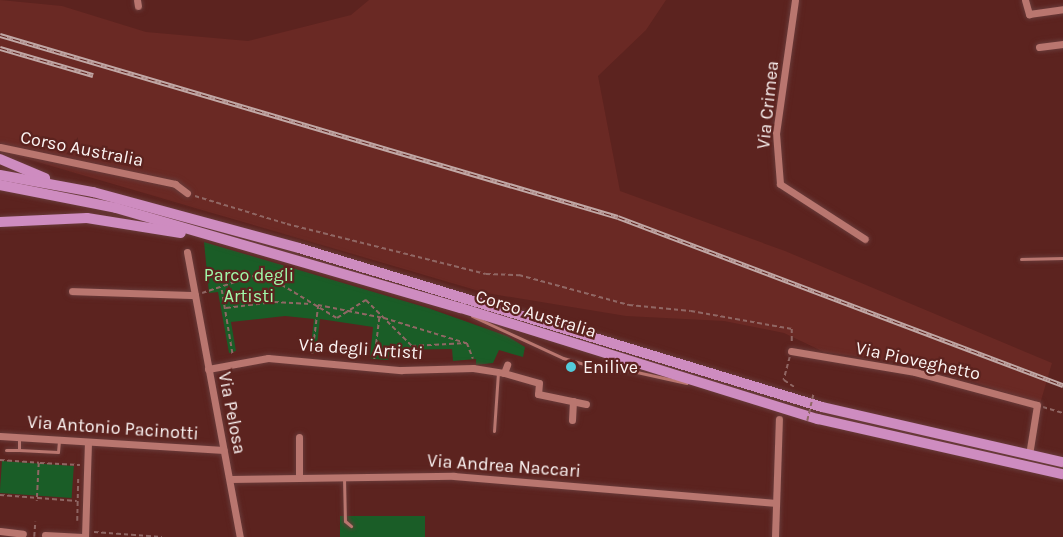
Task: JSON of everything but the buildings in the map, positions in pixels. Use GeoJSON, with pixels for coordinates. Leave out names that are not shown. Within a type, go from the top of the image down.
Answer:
{"type":"FeatureCollection","features":[{"type":"Feature","properties":{"kind":"highway"},"geometry":{"type":"LineString","coordinates":[[0,159],[62,185]]}},
{"type":"Feature","properties":{"kind":"highway","name":"Corso Australia"},"geometry":{"type":"LineString","coordinates":[[0,175],[62,185],[299,248],[822,406],[1063,462]]}},
{"type":"Feature","properties":{"kind":"highway","name":"Corso Australia"},"geometry":{"type":"LineString","coordinates":[[0,184],[116,208],[461,308],[818,419],[1063,474]]}},
{"type":"Feature","properties":{"kind":"highway"},"geometry":{"type":"LineString","coordinates":[[0,222],[87,218],[227,240]]}},
{"type":"Feature","properties":{"kind":"street","name":"Via Crimea"},"geometry":{"type":"LineString","coordinates":[[795,0],[776,133],[780,184],[865,238]]}},
{"type":"Feature","properties":{"kind":"street"},"geometry":{"type":"LineString","coordinates":[[1025,0],[1029,14],[1063,9]]}},
{"type":"Feature","properties":{"kind":"street"},"geometry":{"type":"LineString","coordinates":[[1039,47],[1063,44]]}},
{"type":"Feature","properties":{"kind":"street","name":"Corso Australia"},"geometry":{"type":"LineString","coordinates":[[0,147],[175,184],[187,194]]}},
{"type":"Feature","properties":{"kind":"street","name":"Via Pelosa"},"geometry":{"type":"LineString","coordinates":[[187,252],[240,537]]}},
{"type":"Feature","properties":{"kind":"street"},"geometry":{"type":"LineString","coordinates":[[72,291],[195,295]]}},
{"type":"Feature","properties":{"kind":"street","name":"Via Pioveghetto"},"geometry":{"type":"LineString","coordinates":[[791,351],[915,372],[1037,405]]}},
{"type":"Feature","properties":{"kind":"street","name":"Via degli Artisti"},"geometry":{"type":"LineString","coordinates":[[208,369],[268,358],[311,360],[372,369],[503,370],[539,383],[538,394],[573,401]]}},
{"type":"Feature","properties":{"kind":"street"},"geometry":{"type":"LineString","coordinates":[[572,420],[573,401],[586,404]]}},
{"type":"Feature","properties":{"kind":"street"},"geometry":{"type":"LineString","coordinates":[[1029,455],[1037,405]]}},
{"type":"Feature","properties":{"kind":"street"},"geometry":{"type":"LineString","coordinates":[[775,537],[778,419]]}},
{"type":"Feature","properties":{"kind":"street","name":"Via Antonio Pacinotti"},"geometry":{"type":"LineString","coordinates":[[0,436],[224,450]]}},
{"type":"Feature","properties":{"kind":"street"},"geometry":{"type":"LineString","coordinates":[[299,477],[300,437]]}},
{"type":"Feature","properties":{"kind":"street"},"geometry":{"type":"LineString","coordinates":[[45,535],[86,535],[88,442]]}},
{"type":"Feature","properties":{"kind":"street","name":"Via Andrea Naccari"},"geometry":{"type":"LineString","coordinates":[[230,479],[454,476],[776,503]]}},
{"type":"Feature","properties":{"kind":"street"},"geometry":{"type":"LineString","coordinates":[[0,531],[23,534]]}},
{"type":"Feature","properties":{"kind":"lane"},"geometry":{"type":"LineString","coordinates":[[1021,259],[1063,258]]}},
{"type":"Feature","properties":{"kind":"lane"},"geometry":{"type":"LineString","coordinates":[[461,308],[479,322],[563,358],[597,368],[623,369],[673,382],[704,384]]}},
{"type":"Feature","properties":{"kind":"lane"},"geometry":{"type":"LineString","coordinates":[[494,431],[503,370]]}},
{"type":"Feature","properties":{"kind":"lane"},"geometry":{"type":"LineString","coordinates":[[19,437],[19,450]]}},
{"type":"Feature","properties":{"kind":"lane"},"geometry":{"type":"LineString","coordinates":[[6,450],[58,452],[59,440]]}},
{"type":"Feature","properties":{"kind":"lane"},"geometry":{"type":"LineString","coordinates":[[344,477],[345,520],[351,526]]}},
{"type":"Feature","properties":{"kind":"path","name":"Corso Australia"},"geometry":{"type":"LineString","coordinates":[[187,194],[287,224],[486,274],[519,275],[629,305],[792,329],[791,351]]}},
{"type":"Feature","properties":{"kind":"path"},"geometry":{"type":"LineString","coordinates":[[195,295],[222,289],[262,273],[312,304]]}},
{"type":"Feature","properties":{"kind":"path"},"geometry":{"type":"LineString","coordinates":[[222,289],[234,363]]}},
{"type":"Feature","properties":{"kind":"path"},"geometry":{"type":"LineString","coordinates":[[318,305],[337,318],[366,300],[412,345],[467,343]]}},
{"type":"Feature","properties":{"kind":"path"},"geometry":{"type":"LineString","coordinates":[[226,308],[274,302],[312,304],[384,318],[467,343]]}},
{"type":"Feature","properties":{"kind":"path"},"geometry":{"type":"LineString","coordinates":[[311,360],[318,305]]}},
{"type":"Feature","properties":{"kind":"path"},"geometry":{"type":"LineString","coordinates":[[374,359],[379,317]]}},
{"type":"Feature","properties":{"kind":"path"},"geometry":{"type":"LineString","coordinates":[[467,343],[473,359]]}},
{"type":"Feature","properties":{"kind":"path"},"geometry":{"type":"LineString","coordinates":[[791,351],[784,380],[801,392]]}},
{"type":"Feature","properties":{"kind":"path"},"geometry":{"type":"LineString","coordinates":[[807,422],[813,395]]}},
{"type":"Feature","properties":{"kind":"path"},"geometry":{"type":"LineString","coordinates":[[1037,405],[1063,413]]}},
{"type":"Feature","properties":{"kind":"path"},"geometry":{"type":"LineString","coordinates":[[0,460],[79,465],[77,520]]}},
{"type":"Feature","properties":{"kind":"path"},"geometry":{"type":"LineString","coordinates":[[37,499],[39,463]]}},
{"type":"Feature","properties":{"kind":"path"},"geometry":{"type":"LineString","coordinates":[[0,495],[77,501]]}},
{"type":"Feature","properties":{"kind":"path"},"geometry":{"type":"LineString","coordinates":[[23,534],[34,536],[35,522]]}},
{"type":"Feature","properties":{"kind":"path"},"geometry":{"type":"LineString","coordinates":[[86,535],[162,537]]}},
{"type":"Feature","properties":{"kind":"shaded area"},"geometry":{"type":"Polygon","coordinates":[[[0,0],[62,6],[146,32],[248,41],[351,15],[369,0],[666,0],[646,30],[598,76],[620,191],[785,251],[1052,363],[1040,404],[923,365],[824,352],[784,333],[724,321],[626,316],[486,293],[0,151],[0,0]]]}},
{"type":"Feature","properties":{"kind":"green space","name":"Parco degli Artisti"},"geometry":{"type":"Polygon","coordinates":[[[204,242],[428,308],[507,336],[525,347],[523,357],[499,350],[493,363],[476,365],[476,359],[453,361],[452,349],[390,350],[388,360],[374,359],[370,358],[373,327],[320,319],[316,353],[310,353],[314,319],[285,316],[231,322],[236,351],[229,353],[218,292],[209,293],[204,242]]]}},
{"type":"Feature","properties":{"kind":"green space"},"geometry":{"type":"Polygon","coordinates":[[[2,461],[74,466],[72,498],[0,493],[2,461]]]}},
{"type":"Feature","properties":{"kind":"green space"},"geometry":{"type":"Polygon","coordinates":[[[340,516],[425,516],[425,537],[340,537],[340,516]]]}},
{"type":"Feature","properties":{"kind":"railway"},"geometry":{"type":"LineString","coordinates":[[0,35],[618,217],[1063,385]]}},
{"type":"Feature","properties":{"kind":"railway"},"geometry":{"type":"LineString","coordinates":[[0,48],[93,75]]}},
{"type":"Feature","properties":{"kind":"place","name":"Enilive"},"geometry":{"type":"Point","coordinates":[571,367]}}]}
